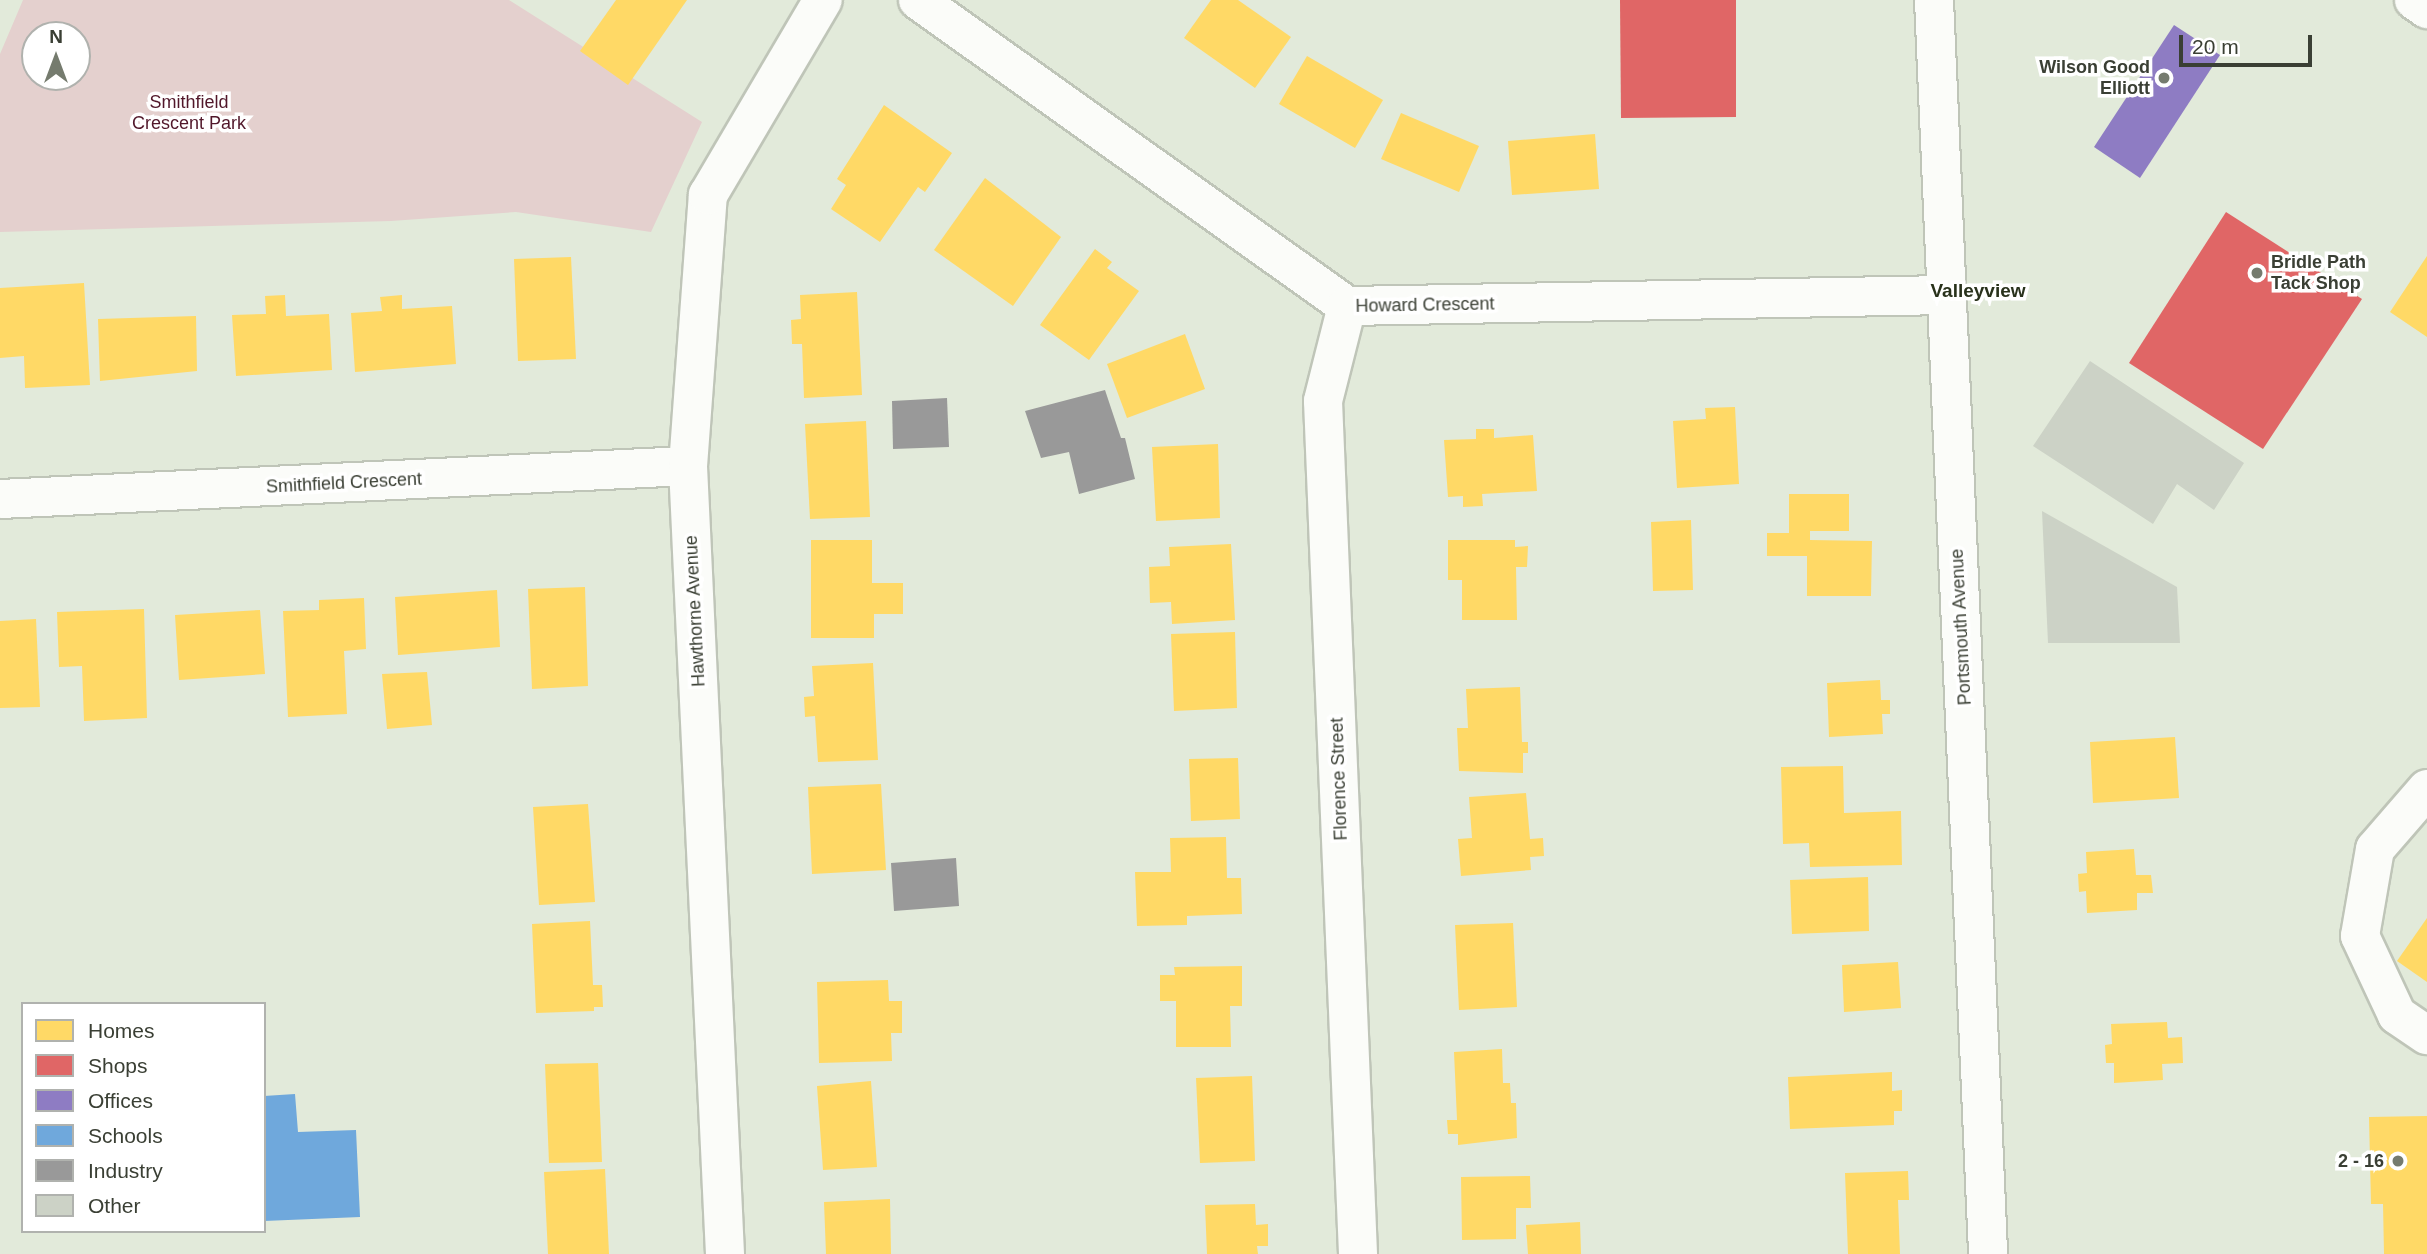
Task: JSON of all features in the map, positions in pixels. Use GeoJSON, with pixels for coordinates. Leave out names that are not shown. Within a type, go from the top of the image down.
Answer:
{"type":"FeatureCollection","features":[{"type":"Feature","properties":{"kind":"street","name":"Hawthorne Avenue"},"geometry":{"type":"LineString","coordinates":[[725,1254],[688,466],[708,195],[823,0]]}},
{"type":"Feature","properties":{"kind":"street","name":"Howard Crescent"},"geometry":{"type":"LineString","coordinates":[[918,0],[1347,306],[1946,295]]}},
{"type":"Feature","properties":{"kind":"street","name":"Portsmouth Avenue"},"geometry":{"type":"LineString","coordinates":[[1934,0],[1988,1254]]}},
{"type":"Feature","properties":{"kind":"street"},"geometry":{"type":"LineString","coordinates":[[2414,0],[2427,9]]}},
{"type":"Feature","properties":{"kind":"street","name":"Florence Street"},"geometry":{"type":"LineString","coordinates":[[1347,306],[1323,401],[1358,1254]]}},
{"type":"Feature","properties":{"kind":"street","name":"Smithfield Crescent"},"geometry":{"type":"LineString","coordinates":[[0,499],[688,466]]}},
{"type":"Feature","properties":{"kind":"street"},"geometry":{"type":"LineString","coordinates":[[2427,789],[2375,849],[2360,936],[2397,1015],[2427,1035]]}},
{"type":"Feature","properties":{"kind":"green space","name":"Smithfield Crescent Park"},"geometry":{"type":"Polygon","coordinates":[[[23,0],[509,0],[702,122],[651,232],[516,212],[391,221],[0,232],[0,54],[23,0]]]}},
{"type":"Feature","properties":{"kind":"building: Homes"},"geometry":{"type":"Polygon","coordinates":[[[616,0],[687,0],[628,85],[580,51],[616,0]]]}},
{"type":"Feature","properties":{"kind":"building: Homes"},"geometry":{"type":"Polygon","coordinates":[[[1211,0],[1238,0],[1291,37],[1255,88],[1184,38],[1211,0]]]}},
{"type":"Feature","properties":{"kind":"building: Homes"},"geometry":{"type":"Polygon","coordinates":[[[1307,56],[1383,100],[1355,148],[1279,104],[1307,56]]]}},
{"type":"Feature","properties":{"kind":"building: Homes"},"geometry":{"type":"Polygon","coordinates":[[[884,105],[952,153],[925,192],[918,187],[880,242],[831,209],[846,185],[837,179],[884,105]]]}},
{"type":"Feature","properties":{"kind":"building: Homes"},"geometry":{"type":"Polygon","coordinates":[[[1401,113],[1479,146],[1459,192],[1381,159],[1401,113]]]}},
{"type":"Feature","properties":{"kind":"building: Homes"},"geometry":{"type":"Polygon","coordinates":[[[1595,134],[1599,189],[1512,195],[1508,141],[1595,134]]]}},
{"type":"Feature","properties":{"kind":"building: Homes"},"geometry":{"type":"Polygon","coordinates":[[[985,178],[1061,237],[1013,306],[934,250],[985,178]]]}},
{"type":"Feature","properties":{"kind":"building: Homes"},"geometry":{"type":"Polygon","coordinates":[[[1095,249],[1112,262],[1107,268],[1139,291],[1089,360],[1040,325],[1095,249]]]}},
{"type":"Feature","properties":{"kind":"building: Homes"},"geometry":{"type":"Polygon","coordinates":[[[2427,256],[2427,337],[2390,312],[2427,256]]]}},
{"type":"Feature","properties":{"kind":"building: Homes"},"geometry":{"type":"Polygon","coordinates":[[[571,257],[576,359],[518,361],[514,259],[571,257]]]}},
{"type":"Feature","properties":{"kind":"building: Homes"},"geometry":{"type":"Polygon","coordinates":[[[84,283],[90,385],[25,388],[24,356],[0,358],[0,288],[84,283]]]}},
{"type":"Feature","properties":{"kind":"building: Homes"},"geometry":{"type":"Polygon","coordinates":[[[857,292],[862,395],[804,398],[802,344],[792,344],[791,320],[801,319],[800,295],[857,292]]]}},
{"type":"Feature","properties":{"kind":"building: Homes"},"geometry":{"type":"Polygon","coordinates":[[[285,295],[286,316],[329,314],[332,370],[236,376],[232,315],[266,314],[265,296],[285,295]]]}},
{"type":"Feature","properties":{"kind":"building: Homes"},"geometry":{"type":"Polygon","coordinates":[[[402,295],[402,309],[452,306],[456,364],[355,372],[351,313],[382,311],[380,297],[402,295]]]}},
{"type":"Feature","properties":{"kind":"building: Homes"},"geometry":{"type":"Polygon","coordinates":[[[196,316],[197,371],[100,381],[98,319],[196,316]]]}},
{"type":"Feature","properties":{"kind":"building: Homes"},"geometry":{"type":"Polygon","coordinates":[[[1185,334],[1205,389],[1127,418],[1107,364],[1185,334]]]}},
{"type":"Feature","properties":{"kind":"building: Homes"},"geometry":{"type":"Polygon","coordinates":[[[1735,407],[1739,484],[1677,488],[1673,421],[1706,419],[1705,408],[1735,407]]]}},
{"type":"Feature","properties":{"kind":"building: Homes"},"geometry":{"type":"Polygon","coordinates":[[[866,421],[870,517],[810,519],[805,424],[866,421]]]}},
{"type":"Feature","properties":{"kind":"building: Homes"},"geometry":{"type":"Polygon","coordinates":[[[1476,429],[1494,429],[1494,438],[1533,435],[1537,491],[1482,494],[1483,506],[1463,507],[1463,496],[1448,497],[1444,440],[1476,439],[1476,429]]]}},
{"type":"Feature","properties":{"kind":"building: Homes"},"geometry":{"type":"Polygon","coordinates":[[[1218,444],[1220,518],[1156,521],[1152,447],[1218,444]]]}},
{"type":"Feature","properties":{"kind":"building: Homes"},"geometry":{"type":"Polygon","coordinates":[[[1789,494],[1849,494],[1849,531],[1810,531],[1810,540],[1872,541],[1871,596],[1807,596],[1807,556],[1767,556],[1767,533],[1789,533],[1789,494]]]}},
{"type":"Feature","properties":{"kind":"building: Homes"},"geometry":{"type":"Polygon","coordinates":[[[1691,520],[1693,590],[1653,591],[1651,522],[1691,520]]]}},
{"type":"Feature","properties":{"kind":"building: Homes"},"geometry":{"type":"Polygon","coordinates":[[[811,540],[872,540],[872,583],[903,583],[903,614],[874,614],[874,638],[811,638],[811,540]]]}},
{"type":"Feature","properties":{"kind":"building: Homes"},"geometry":{"type":"Polygon","coordinates":[[[1448,540],[1515,540],[1515,547],[1528,546],[1527,567],[1516,567],[1517,620],[1462,620],[1462,580],[1448,580],[1448,540]]]}},
{"type":"Feature","properties":{"kind":"building: Homes"},"geometry":{"type":"Polygon","coordinates":[[[1231,544],[1235,620],[1172,624],[1171,602],[1150,603],[1149,567],[1170,566],[1169,547],[1231,544]]]}},
{"type":"Feature","properties":{"kind":"building: Homes"},"geometry":{"type":"Polygon","coordinates":[[[585,587],[588,686],[532,689],[528,589],[585,587]]]}},
{"type":"Feature","properties":{"kind":"building: Homes"},"geometry":{"type":"Polygon","coordinates":[[[497,590],[500,647],[398,655],[395,597],[497,590]]]}},
{"type":"Feature","properties":{"kind":"building: Homes"},"geometry":{"type":"Polygon","coordinates":[[[364,598],[366,649],[344,651],[347,714],[288,717],[283,611],[319,610],[319,600],[364,598]]]}},
{"type":"Feature","properties":{"kind":"building: Homes"},"geometry":{"type":"Polygon","coordinates":[[[144,609],[147,718],[84,721],[82,666],[59,667],[57,612],[144,609]]]}},
{"type":"Feature","properties":{"kind":"building: Homes"},"geometry":{"type":"Polygon","coordinates":[[[260,610],[265,674],[179,680],[175,615],[260,610]]]}},
{"type":"Feature","properties":{"kind":"building: Homes"},"geometry":{"type":"Polygon","coordinates":[[[36,619],[40,707],[0,708],[0,621],[36,619]]]}},
{"type":"Feature","properties":{"kind":"building: Homes"},"geometry":{"type":"Polygon","coordinates":[[[1235,632],[1237,708],[1174,711],[1171,634],[1235,632]]]}},
{"type":"Feature","properties":{"kind":"building: Homes"},"geometry":{"type":"Polygon","coordinates":[[[873,663],[878,760],[818,762],[815,716],[805,717],[804,697],[814,696],[812,666],[873,663]]]}},
{"type":"Feature","properties":{"kind":"building: Homes"},"geometry":{"type":"Polygon","coordinates":[[[427,672],[432,725],[387,729],[382,674],[427,672]]]}},
{"type":"Feature","properties":{"kind":"building: Homes"},"geometry":{"type":"Polygon","coordinates":[[[1880,680],[1881,700],[1890,700],[1890,714],[1882,714],[1883,734],[1829,737],[1827,683],[1880,680]]]}},
{"type":"Feature","properties":{"kind":"building: Homes"},"geometry":{"type":"Polygon","coordinates":[[[1520,687],[1522,742],[1528,742],[1528,753],[1523,753],[1523,773],[1459,771],[1457,728],[1468,728],[1466,689],[1520,687]]]}},
{"type":"Feature","properties":{"kind":"building: Homes"},"geometry":{"type":"Polygon","coordinates":[[[2175,737],[2179,798],[2093,803],[2090,742],[2175,737]]]}},
{"type":"Feature","properties":{"kind":"building: Homes"},"geometry":{"type":"Polygon","coordinates":[[[1238,758],[1240,819],[1191,821],[1189,759],[1238,758]]]}},
{"type":"Feature","properties":{"kind":"building: Homes"},"geometry":{"type":"Polygon","coordinates":[[[1843,766],[1844,813],[1901,811],[1902,865],[1810,867],[1809,843],[1783,844],[1781,767],[1843,766]]]}},
{"type":"Feature","properties":{"kind":"building: Homes"},"geometry":{"type":"Polygon","coordinates":[[[881,784],[886,870],[812,874],[808,787],[881,784]]]}},
{"type":"Feature","properties":{"kind":"building: Homes"},"geometry":{"type":"Polygon","coordinates":[[[1526,793],[1530,839],[1543,838],[1544,856],[1530,857],[1531,870],[1461,876],[1458,839],[1472,838],[1469,797],[1526,793]]]}},
{"type":"Feature","properties":{"kind":"building: Homes"},"geometry":{"type":"Polygon","coordinates":[[[588,804],[595,902],[539,905],[533,807],[588,804]]]}},
{"type":"Feature","properties":{"kind":"building: Homes"},"geometry":{"type":"Polygon","coordinates":[[[1226,837],[1227,878],[1241,878],[1242,914],[1187,916],[1187,925],[1137,926],[1135,872],[1171,872],[1170,838],[1226,837]]]}},
{"type":"Feature","properties":{"kind":"building: Homes"},"geometry":{"type":"Polygon","coordinates":[[[2134,849],[2136,875],[2151,875],[2153,893],[2137,893],[2137,910],[2087,913],[2086,891],[2079,892],[2078,874],[2087,873],[2086,852],[2134,849]]]}},
{"type":"Feature","properties":{"kind":"building: Homes"},"geometry":{"type":"Polygon","coordinates":[[[1868,877],[1869,931],[1792,934],[1790,880],[1868,877]]]}},
{"type":"Feature","properties":{"kind":"building: Homes"},"geometry":{"type":"Polygon","coordinates":[[[2427,918],[2427,982],[2397,961],[2427,918]]]}},
{"type":"Feature","properties":{"kind":"building: Homes"},"geometry":{"type":"Polygon","coordinates":[[[590,921],[593,985],[602,985],[603,1007],[594,1007],[594,1011],[536,1013],[532,924],[590,921]]]}},
{"type":"Feature","properties":{"kind":"building: Homes"},"geometry":{"type":"Polygon","coordinates":[[[1513,923],[1517,1007],[1459,1010],[1455,925],[1513,923]]]}},
{"type":"Feature","properties":{"kind":"building: Homes"},"geometry":{"type":"Polygon","coordinates":[[[1898,962],[1901,1008],[1844,1012],[1842,965],[1898,962]]]}},
{"type":"Feature","properties":{"kind":"building: Homes"},"geometry":{"type":"Polygon","coordinates":[[[1242,966],[1242,1006],[1230,1006],[1231,1047],[1176,1047],[1176,1001],[1160,1001],[1160,975],[1175,975],[1174,967],[1242,966]]]}},
{"type":"Feature","properties":{"kind":"building: Homes"},"geometry":{"type":"Polygon","coordinates":[[[888,980],[889,1001],[902,1001],[902,1033],[891,1033],[892,1061],[819,1063],[817,982],[888,980]]]}},
{"type":"Feature","properties":{"kind":"building: Homes"},"geometry":{"type":"Polygon","coordinates":[[[2167,1022],[2168,1038],[2182,1037],[2183,1063],[2162,1064],[2163,1080],[2114,1083],[2114,1063],[2106,1063],[2105,1045],[2112,1044],[2111,1024],[2167,1022]]]}},
{"type":"Feature","properties":{"kind":"building: Homes"},"geometry":{"type":"Polygon","coordinates":[[[1502,1049],[1503,1083],[1510,1083],[1511,1103],[1516,1103],[1517,1138],[1458,1145],[1458,1134],[1448,1134],[1447,1120],[1457,1120],[1454,1052],[1502,1049]]]}},
{"type":"Feature","properties":{"kind":"building: Homes"},"geometry":{"type":"Polygon","coordinates":[[[598,1063],[602,1162],[549,1163],[545,1064],[598,1063]]]}},
{"type":"Feature","properties":{"kind":"building: Homes"},"geometry":{"type":"Polygon","coordinates":[[[1892,1072],[1892,1091],[1902,1090],[1902,1111],[1894,1111],[1894,1125],[1790,1129],[1788,1077],[1892,1072]]]}},
{"type":"Feature","properties":{"kind":"building: Homes"},"geometry":{"type":"Polygon","coordinates":[[[1252,1076],[1255,1161],[1200,1163],[1196,1078],[1252,1076]]]}},
{"type":"Feature","properties":{"kind":"building: Homes"},"geometry":{"type":"Polygon","coordinates":[[[871,1081],[877,1167],[823,1170],[817,1086],[871,1081]]]}},
{"type":"Feature","properties":{"kind":"building: Homes","name":"2 - 16"},"geometry":{"type":"Polygon","coordinates":[[[2427,1116],[2427,1254],[2384,1254],[2383,1204],[2371,1204],[2369,1117],[2427,1116]]]}},
{"type":"Feature","properties":{"kind":"building: Homes"},"geometry":{"type":"Polygon","coordinates":[[[605,1169],[609,1254],[548,1254],[544,1172],[605,1169]]]}},
{"type":"Feature","properties":{"kind":"building: Homes"},"geometry":{"type":"Polygon","coordinates":[[[1908,1171],[1909,1200],[1898,1200],[1900,1254],[1848,1254],[1845,1173],[1908,1171]]]}},
{"type":"Feature","properties":{"kind":"building: Homes"},"geometry":{"type":"Polygon","coordinates":[[[1530,1176],[1531,1208],[1516,1208],[1516,1239],[1462,1240],[1461,1177],[1530,1176]]]}},
{"type":"Feature","properties":{"kind":"building: Homes"},"geometry":{"type":"Polygon","coordinates":[[[890,1199],[891,1254],[826,1254],[824,1202],[890,1199]]]}},
{"type":"Feature","properties":{"kind":"building: Homes"},"geometry":{"type":"Polygon","coordinates":[[[1255,1204],[1256,1225],[1268,1224],[1268,1246],[1257,1246],[1258,1254],[1207,1254],[1205,1205],[1255,1204]]]}},
{"type":"Feature","properties":{"kind":"building: Homes"},"geometry":{"type":"Polygon","coordinates":[[[1580,1222],[1581,1254],[1528,1254],[1526,1225],[1580,1222]]]}},
{"type":"Feature","properties":{"kind":"building: Shops"},"geometry":{"type":"Polygon","coordinates":[[[1620,0],[1736,0],[1736,117],[1621,118],[1620,0]]]}},
{"type":"Feature","properties":{"kind":"building: Shops"},"geometry":{"type":"Polygon","coordinates":[[[2226,212],[2362,299],[2263,449],[2129,363],[2226,212]]]}},
{"type":"Feature","properties":{"kind":"building: Offices"},"geometry":{"type":"Polygon","coordinates":[[[2174,25],[2220,55],[2140,178],[2094,147],[2174,25]]]}},
{"type":"Feature","properties":{"kind":"building: Schools"},"geometry":{"type":"Polygon","coordinates":[[[295,1094],[298,1132],[356,1130],[360,1217],[266,1221],[266,1096],[295,1094]]]}},
{"type":"Feature","properties":{"kind":"building: Industry"},"geometry":{"type":"Polygon","coordinates":[[[1105,390],[1121,438],[1125,438],[1135,479],[1079,494],[1069,452],[1041,458],[1025,411],[1105,390]]]}},
{"type":"Feature","properties":{"kind":"building: Industry"},"geometry":{"type":"Polygon","coordinates":[[[947,398],[949,447],[893,449],[892,401],[947,398]]]}},
{"type":"Feature","properties":{"kind":"building: Industry"},"geometry":{"type":"Polygon","coordinates":[[[956,858],[959,906],[894,911],[891,863],[956,858]]]}},
{"type":"Feature","properties":{"kind":"building: Other"},"geometry":{"type":"Polygon","coordinates":[[[2090,361],[2244,463],[2214,510],[2177,484],[2153,524],[2033,446],[2090,361]]]}},
{"type":"Feature","properties":{"kind":"building: Other"},"geometry":{"type":"Polygon","coordinates":[[[2042,511],[2177,587],[2180,643],[2048,643],[2042,511]]]}},
{"type":"Feature","properties":{"kind":"place","name":"Wilson Good Elliott"},"geometry":{"type":"Point","coordinates":[2164,78]}},
{"type":"Feature","properties":{"kind":"place","name":"Bridle Path Tack Shop"},"geometry":{"type":"Point","coordinates":[2257,273]}},
{"type":"Feature","properties":{"kind":"place","name":"2 - 16"},"geometry":{"type":"Point","coordinates":[2398,1161]}},
{"type":"Feature","properties":{"kind":"district","name":"Valleyview"},"geometry":{"type":"Point","coordinates":[1978,291]}}]}
